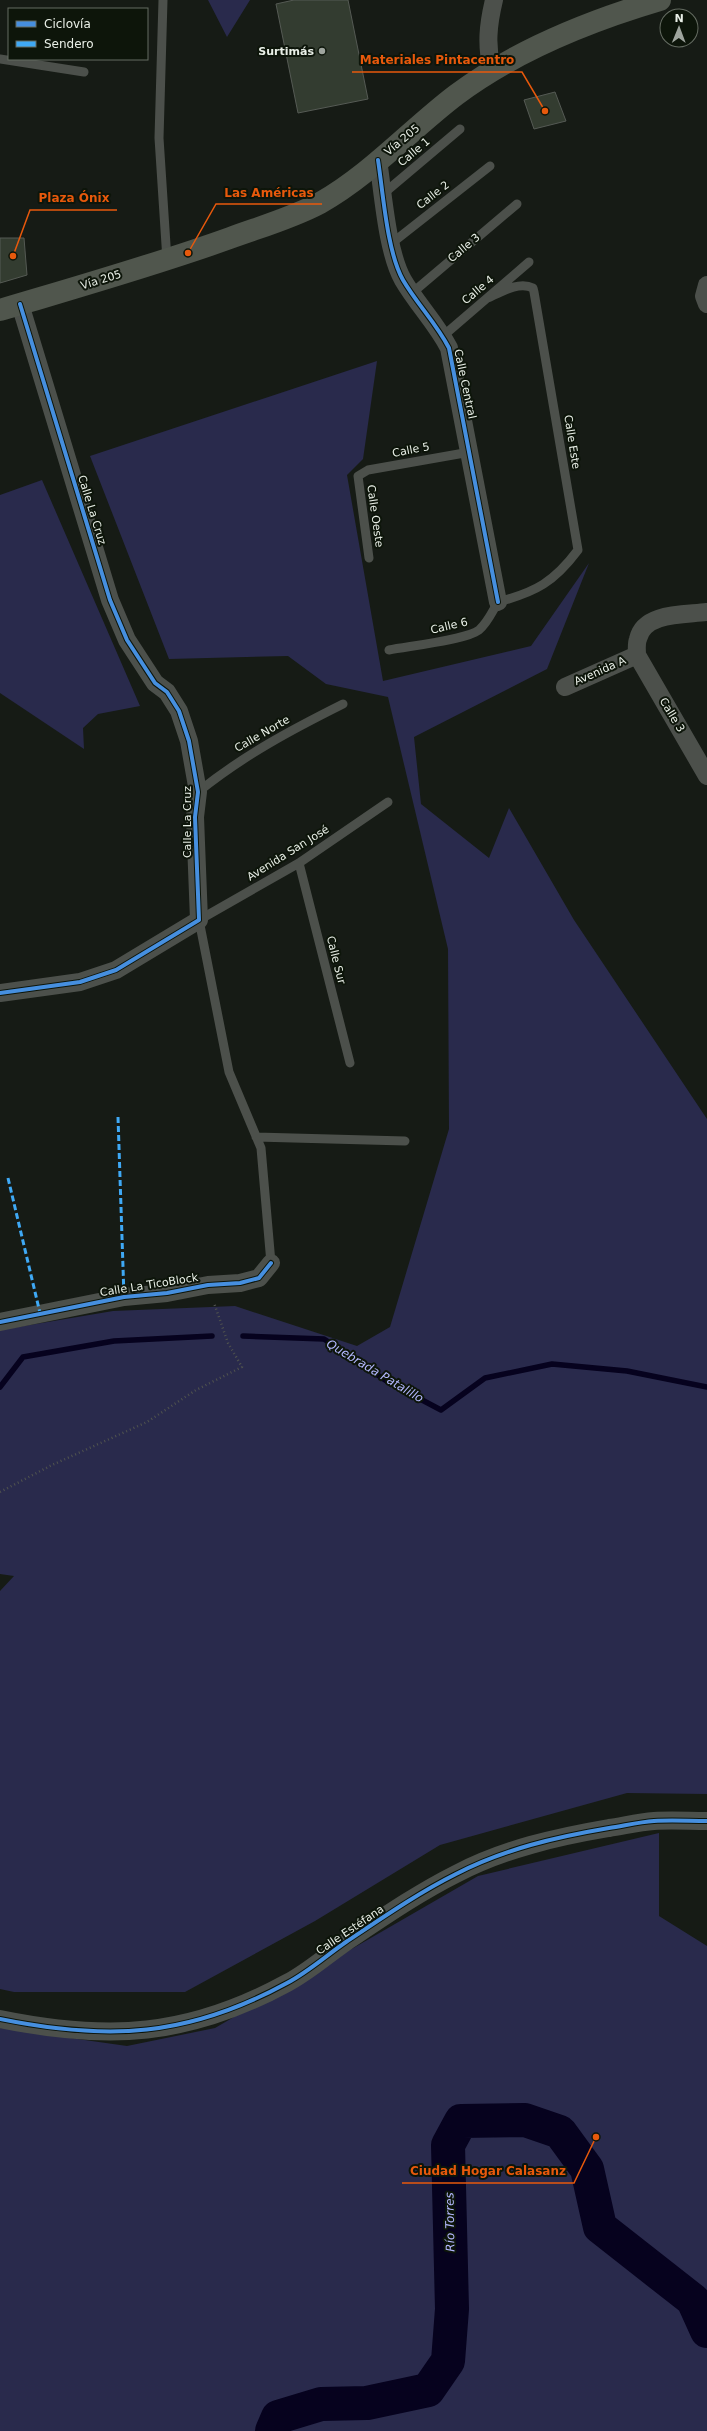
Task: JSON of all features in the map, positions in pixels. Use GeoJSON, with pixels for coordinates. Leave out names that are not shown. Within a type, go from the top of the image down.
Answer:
{"type":"FeatureCollection","features":[{"type":"Feature","properties":{"kind":"main road","name":"Vía 205"},"geometry":{"type":"LineString","coordinates":[[10,307],[167,260],[277,221],[318,203],[350,185],[457,95],[492,70],[535,48],[618,13],[660,0]]}},
{"type":"Feature","properties":{"kind":"street"},"geometry":{"type":"LineString","coordinates":[[492,70],[488,54],[487,30],[494,0]]}},
{"type":"Feature","properties":{"kind":"street","name":"Calle Central"},"geometry":{"type":"LineString","coordinates":[[378,160],[394,258],[402,279],[443,336],[449,348],[498,602]]}},
{"type":"Feature","properties":{"kind":"street","name":"Calle La Cruz"},"geometry":{"type":"LineString","coordinates":[[10,307],[110,600],[127,640],[155,683],[167,692],[179,711],[189,741],[198,792],[194,817],[199,920]]}},
{"type":"Feature","properties":{"kind":"street","name":"Avenida A"},"geometry":{"type":"LineString","coordinates":[[565,688],[637,655],[638,638],[648,622],[668,616],[707,612]]}},
{"type":"Feature","properties":{"kind":"street","name":"Calle 3"},"geometry":{"type":"LineString","coordinates":[[637,655],[707,776]]}},
{"type":"Feature","properties":{"kind":"street"},"geometry":{"type":"LineString","coordinates":[[0,993],[80,982],[116,970],[199,920]]}},
{"type":"Feature","properties":{"kind":"street","name":"Calle La TicoBlock"},"geometry":{"type":"LineString","coordinates":[[0,1322],[124,1297],[167,1293],[208,1285],[240,1283],[259,1278],[271,1263]]}},
{"type":"Feature","properties":{"kind":"street","name":"Calle Estéfana"},"geometry":{"type":"LineString","coordinates":[[0,2019],[42,2028],[90,2033],[135,2032],[177,2026],[231,2009],[288,1983],[412,1899],[456,1873],[493,1856],[537,1842],[604,1829],[653,1821],[707,1821]]}},
{"type":"Feature","properties":{"kind":"lane"},"geometry":{"type":"LineString","coordinates":[[163,0],[159,138],[167,260]]}},
{"type":"Feature","properties":{"kind":"lane"},"geometry":{"type":"LineString","coordinates":[[0,59],[84,72]]}},
{"type":"Feature","properties":{"kind":"lane","name":"Calle 1"},"geometry":{"type":"LineString","coordinates":[[383,194],[460,129]]}},
{"type":"Feature","properties":{"kind":"lane","name":"Calle 2"},"geometry":{"type":"LineString","coordinates":[[392,243],[490,166]]}},
{"type":"Feature","properties":{"kind":"lane","name":"Calle 3"},"geometry":{"type":"LineString","coordinates":[[412,293],[517,204]]}},
{"type":"Feature","properties":{"kind":"lane","name":"Calle 4"},"geometry":{"type":"LineString","coordinates":[[443,336],[529,262]]}},
{"type":"Feature","properties":{"kind":"lane","name":"Calle Este"},"geometry":{"type":"LineString","coordinates":[[488,298],[518,286],[527,285],[533,288],[578,550],[562,571],[542,586],[522,596],[498,602]]}},
{"type":"Feature","properties":{"kind":"lane","name":"Calle 5"},"geometry":{"type":"LineString","coordinates":[[358,476],[368,470],[470,452]]}},
{"type":"Feature","properties":{"kind":"lane","name":"Calle Oeste"},"geometry":{"type":"LineString","coordinates":[[358,476],[369,558]]}},
{"type":"Feature","properties":{"kind":"lane","name":"Calle 6"},"geometry":{"type":"LineString","coordinates":[[389,650],[463,636],[478,631],[487,622],[498,602]]}},
{"type":"Feature","properties":{"kind":"lane","name":"Calle Norte"},"geometry":{"type":"LineString","coordinates":[[198,792],[228,768],[273,739],[343,704]]}},
{"type":"Feature","properties":{"kind":"lane","name":"Avenida San José"},"geometry":{"type":"LineString","coordinates":[[199,920],[299,863],[388,802]]}},
{"type":"Feature","properties":{"kind":"lane","name":"Calle Sur"},"geometry":{"type":"LineString","coordinates":[[299,863],[350,1063]]}},
{"type":"Feature","properties":{"kind":"lane","name":"Calle La TicoBlock"},"geometry":{"type":"LineString","coordinates":[[199,920],[229,1072],[261,1148],[271,1263]]}},
{"type":"Feature","properties":{"kind":"lane"},"geometry":{"type":"LineString","coordinates":[[256,1136],[405,1141]]}},
{"type":"Feature","properties":{"kind":"path"},"geometry":{"type":"LineString","coordinates":[[0,1492],[52,1465],[147,1422],[196,1390],[242,1367],[228,1342],[208,1285]]}},
{"type":"Feature","properties":{"kind":"shaded area"},"geometry":{"type":"Polygon","coordinates":[[[208,0],[250,0],[227,37],[208,0]]]}},
{"type":"Feature","properties":{"kind":"shaded area"},"geometry":{"type":"Polygon","coordinates":[[[377,361],[363,459],[347,475],[383,681],[531,646],[589,563],[547,669],[414,737],[421,804],[489,858],[509,808],[574,920],[707,1119],[707,1794],[627,1793],[440,1845],[315,1921],[185,1992],[14,1992],[0,1989],[0,1591],[14,1576],[0,1574],[0,1330],[113,1311],[235,1306],[357,1346],[390,1327],[449,1129],[448,949],[388,697],[326,684],[288,656],[169,659],[90,456],[377,361]]]}},
{"type":"Feature","properties":{"kind":"shaded area"},"geometry":{"type":"Polygon","coordinates":[[[42,480],[140,706],[98,714],[83,728],[84,749],[0,693],[0,495],[42,480]]]}},
{"type":"Feature","properties":{"kind":"shaded area"},"geometry":{"type":"Polygon","coordinates":[[[659,1833],[659,1916],[707,1946],[707,2431],[0,2431],[0,2028],[127,2046],[215,2028],[478,1876],[659,1833]]]}},
{"type":"Feature","properties":{"kind":"building","name":"Surtimás"},"geometry":{"type":"Polygon","coordinates":[[[294,0],[348,0],[368,99],[298,113],[276,4],[294,0]]]}},
{"type":"Feature","properties":{"kind":"building"},"geometry":{"type":"Polygon","coordinates":[[[555,92],[566,121],[534,129],[524,100],[555,92]]]}},
{"type":"Feature","properties":{"kind":"building"},"geometry":{"type":"Polygon","coordinates":[[[0,238],[24,238],[27,275],[0,283],[0,238]]]}},
{"type":"Feature","properties":{"kind":"waterway","name":"Quebrada Patalillo"},"geometry":{"type":"LineString","coordinates":[[0,1387],[23,1357],[114,1341],[212,1336]]}},
{"type":"Feature","properties":{"kind":"waterway","name":"Quebrada Patalillo"},"geometry":{"type":"LineString","coordinates":[[243,1336],[324,1339],[388,1382],[441,1410],[485,1378],[552,1364],[627,1371],[707,1387]]}},
{"type":"Feature","properties":{"kind":"waterway","name":"Río Torres"},"geometry":{"type":"LineString","coordinates":[[272,2431],[278,2417],[321,2404],[367,2403],[428,2390],[448,2361],[452,2309],[448,2145],[461,2121],[525,2120],[560,2132],[587,2169],[600,2227],[693,2300],[707,2331]]}},
{"type":"Feature","properties":{"kind":"marked path"},"geometry":{"type":"LineString","coordinates":[[118,1117],[124,1297]]}},
{"type":"Feature","properties":{"kind":"marked path"},"geometry":{"type":"LineString","coordinates":[[8,1178],[40,1313]]}},
{"type":"Feature","properties":{"kind":"cycle path"},"geometry":{"type":"LineString","coordinates":[[378,160],[389,238],[398,268],[408,289],[438,330],[449,348],[498,602]]}},
{"type":"Feature","properties":{"kind":"cycle path"},"geometry":{"type":"LineString","coordinates":[[0,993],[80,982],[116,970],[199,920],[195,817],[198,792],[189,741],[179,711],[167,692],[155,683],[127,640],[110,600],[20,304]]}},
{"type":"Feature","properties":{"kind":"cycle path"},"geometry":{"type":"LineString","coordinates":[[0,1322],[124,1297],[167,1293],[208,1285],[240,1283],[259,1278],[271,1263]]}},
{"type":"Feature","properties":{"kind":"cycle path"},"geometry":{"type":"LineString","coordinates":[[0,2019],[39,2026],[112,2032],[147,2030],[181,2024],[216,2014],[251,2001],[295,1979],[346,1942],[387,1915],[442,1881],[474,1865],[531,1845],[589,1832],[637,1823],[660,1821],[707,1821]]}},
{"type":"Feature","properties":{"kind":"place","name":"Surtimás"},"geometry":{"type":"Point","coordinates":[322,51]}},
{"type":"Feature","properties":{"kind":"place","name":"Materiales Pintacentro"},"geometry":{"type":"Point","coordinates":[545,111]}},
{"type":"Feature","properties":{"kind":"place","name":"Las Américas"},"geometry":{"type":"Point","coordinates":[188,253]}},
{"type":"Feature","properties":{"kind":"place","name":"Plaza Ónix"},"geometry":{"type":"Point","coordinates":[13,256]}},
{"type":"Feature","properties":{"kind":"place","name":"Ciudad Hogar Calasanz"},"geometry":{"type":"Point","coordinates":[596,2137]}}]}
